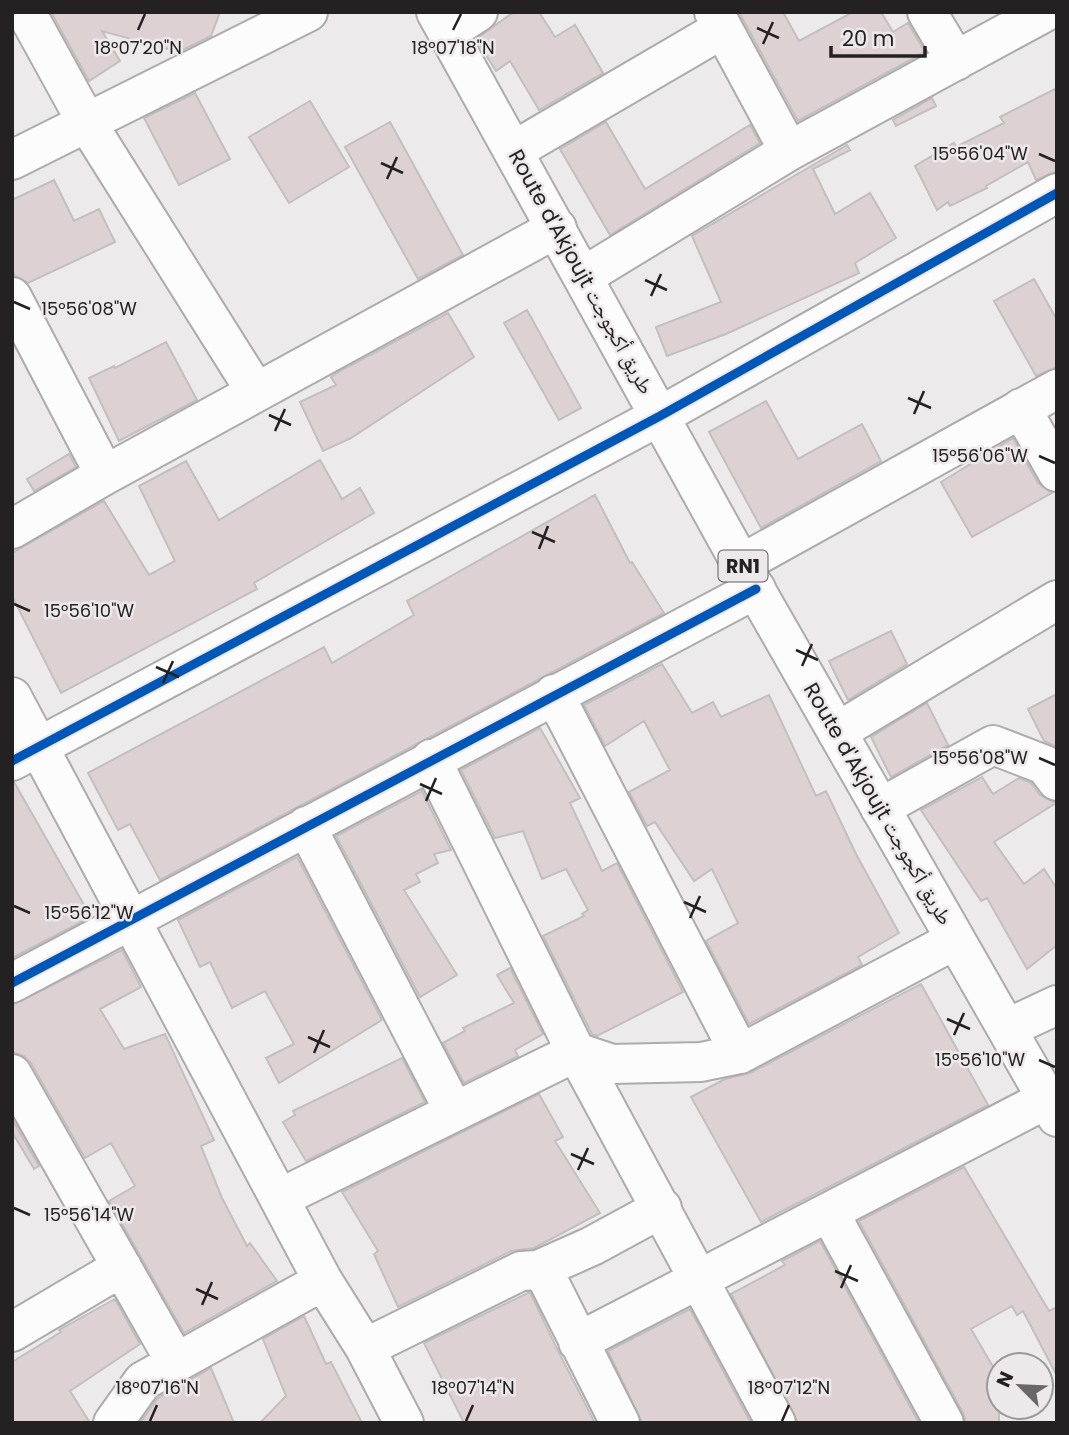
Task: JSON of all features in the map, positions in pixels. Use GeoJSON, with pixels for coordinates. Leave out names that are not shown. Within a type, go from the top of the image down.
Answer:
{"type":"FeatureCollection","features":[{"type":"Feature","properties":{"kind":"main road"},"geometry":{"type":"LineString","coordinates":[[26,12],[87,123],[256,392]]}},
{"type":"Feature","properties":{"kind":"main road"},"geometry":{"type":"LineString","coordinates":[[12,160],[308,12]]}},
{"type":"Feature","properties":{"kind":"main road"},"geometry":{"type":"LineString","coordinates":[[927,12],[956,61]]}},
{"type":"Feature","properties":{"kind":"main road"},"geometry":{"type":"LineString","coordinates":[[584,276],[789,151],[1045,12]]}},
{"type":"Feature","properties":{"kind":"main road","name":"Route d'Akjoujt طريق أكجوجت"},"geometry":{"type":"LineString","coordinates":[[454,19],[513,151],[749,576],[1052,1108]]}},
{"type":"Feature","properties":{"kind":"main road"},"geometry":{"type":"LineString","coordinates":[[513,151],[718,20],[789,151]]}},
{"type":"Feature","properties":{"kind":"main road"},"geometry":{"type":"LineString","coordinates":[[25,754],[660,416],[1057,193]]}},
{"type":"Feature","properties":{"kind":"main road"},"geometry":{"type":"LineString","coordinates":[[12,529],[105,475],[557,228]]}},
{"type":"Feature","properties":{"kind":"main road"},"geometry":{"type":"LineString","coordinates":[[12,297],[105,475]]}},
{"type":"Feature","properties":{"kind":"main road"},"geometry":{"type":"LineString","coordinates":[[12,983],[554,694],[1021,408],[1057,389]]}},
{"type":"Feature","properties":{"kind":"main road"},"geometry":{"type":"LineString","coordinates":[[1021,408],[1057,472]]}},
{"type":"Feature","properties":{"kind":"main road"},"geometry":{"type":"LineString","coordinates":[[837,732],[1056,603]]}},
{"type":"Feature","properties":{"kind":"main road"},"geometry":{"type":"LineString","coordinates":[[554,694],[740,1054]]}},
{"type":"Feature","properties":{"kind":"main road"},"geometry":{"type":"LineString","coordinates":[[12,697],[25,754],[133,919],[323,1281],[365,1348],[404,1423]]}},
{"type":"Feature","properties":{"kind":"main road"},"geometry":{"type":"LineString","coordinates":[[880,808],[993,745],[1053,768]]}},
{"type":"Feature","properties":{"kind":"main road"},"geometry":{"type":"LineString","coordinates":[[431,759],[576,1052],[776,1423]]}},
{"type":"Feature","properties":{"kind":"main road"},"geometry":{"type":"LineString","coordinates":[[306,825],[454,1111]]}},
{"type":"Feature","properties":{"kind":"main road"},"geometry":{"type":"LineString","coordinates":[[280,1198],[576,1052],[612,1064],[701,1062],[740,1054],[955,940]]}},
{"type":"Feature","properties":{"kind":"main road"},"geometry":{"type":"LineString","coordinates":[[1008,1028],[1057,1005]]}},
{"type":"Feature","properties":{"kind":"main road"},"geometry":{"type":"LineString","coordinates":[[12,1074],[175,1361]]}},
{"type":"Feature","properties":{"kind":"main road"},"geometry":{"type":"LineString","coordinates":[[578,1342],[829,1212],[1052,1108]]}},
{"type":"Feature","properties":{"kind":"main road"},"geometry":{"type":"LineString","coordinates":[[365,1348],[520,1271],[538,1270],[592,1246],[662,1208]]}},
{"type":"Feature","properties":{"kind":"main road"},"geometry":{"type":"LineString","coordinates":[[829,1212],[944,1423]]}},
{"type":"Feature","properties":{"kind":"main road"},"geometry":{"type":"LineString","coordinates":[[12,1332],[122,1267]]}},
{"type":"Feature","properties":{"kind":"main road"},"geometry":{"type":"LineString","coordinates":[[538,1270],[547,1278],[620,1423]]}},
{"type":"Feature","properties":{"kind":"main road"},"geometry":{"type":"LineString","coordinates":[[113,1423],[143,1381],[323,1281]]}},
{"type":"Feature","properties":{"kind":"building"},"geometry":{"type":"Polygon","coordinates":[[[51,12],[220,12],[211,36],[179,52],[102,31],[120,61],[89,81],[51,12]]]}},
{"type":"Feature","properties":{"kind":"building"},"geometry":{"type":"Polygon","coordinates":[[[514,12],[539,12],[555,37],[575,25],[603,73],[539,110],[510,61],[496,71],[476,39],[514,12]]]}},
{"type":"Feature","properties":{"kind":"building"},"geometry":{"type":"Polygon","coordinates":[[[739,12],[783,12],[799,41],[853,12],[881,12],[893,32],[908,23],[925,52],[798,121],[739,12]]]}},
{"type":"Feature","properties":{"kind":"building"},"geometry":{"type":"Polygon","coordinates":[[[1057,88],[1057,171],[1036,180],[1028,162],[986,186],[987,188],[950,206],[948,202],[937,210],[915,166],[954,143],[956,147],[1004,123],[1000,117],[1057,88]]]}},
{"type":"Feature","properties":{"kind":"building"},"geometry":{"type":"Polygon","coordinates":[[[195,93],[230,159],[179,185],[144,118],[195,93]]]}},
{"type":"Feature","properties":{"kind":"building"},"geometry":{"type":"Polygon","coordinates":[[[932,98],[936,106],[896,126],[893,120],[932,98]]]}},
{"type":"Feature","properties":{"kind":"building"},"geometry":{"type":"Polygon","coordinates":[[[310,101],[349,167],[289,203],[249,137],[310,101]]]}},
{"type":"Feature","properties":{"kind":"building"},"geometry":{"type":"Polygon","coordinates":[[[390,122],[463,255],[418,279],[345,147],[390,122]]]}},
{"type":"Feature","properties":{"kind":"building"},"geometry":{"type":"Polygon","coordinates":[[[606,122],[645,189],[750,125],[760,143],[610,235],[560,149],[606,122]]]}},
{"type":"Feature","properties":{"kind":"building"},"geometry":{"type":"Polygon","coordinates":[[[847,145],[850,150],[813,169],[835,214],[870,193],[896,238],[855,263],[859,273],[726,334],[667,356],[656,327],[721,302],[692,236],[847,145]]]}},
{"type":"Feature","properties":{"kind":"building"},"geometry":{"type":"Polygon","coordinates":[[[54,180],[74,221],[99,209],[115,242],[28,283],[15,276],[12,270],[12,200],[54,180]]]}},
{"type":"Feature","properties":{"kind":"building"},"geometry":{"type":"Polygon","coordinates":[[[1034,279],[1057,320],[1057,367],[1036,376],[994,301],[1034,279]]]}},
{"type":"Feature","properties":{"kind":"building"},"geometry":{"type":"Polygon","coordinates":[[[527,310],[581,408],[559,420],[504,323],[527,310]]]}},
{"type":"Feature","properties":{"kind":"building"},"geometry":{"type":"Polygon","coordinates":[[[448,313],[474,357],[351,438],[323,451],[300,402],[336,385],[331,377],[340,371],[448,313]]]}},
{"type":"Feature","properties":{"kind":"building"},"geometry":{"type":"Polygon","coordinates":[[[166,342],[197,400],[119,441],[89,378],[166,342]]]}},
{"type":"Feature","properties":{"kind":"building"},"geometry":{"type":"Polygon","coordinates":[[[766,401],[798,459],[862,424],[881,461],[761,528],[709,432],[766,401]]]}},
{"type":"Feature","properties":{"kind":"building"},"geometry":{"type":"Polygon","coordinates":[[[1013,438],[1038,483],[1052,493],[972,537],[941,482],[1013,438]]]}},
{"type":"Feature","properties":{"kind":"building"},"geometry":{"type":"Polygon","coordinates":[[[69,454],[76,467],[34,491],[27,479],[69,454]]]}},
{"type":"Feature","properties":{"kind":"building"},"geometry":{"type":"Polygon","coordinates":[[[320,460],[342,499],[360,488],[374,513],[254,583],[257,589],[61,693],[12,596],[12,553],[104,501],[149,575],[175,561],[139,486],[186,461],[219,520],[320,460]]]}},
{"type":"Feature","properties":{"kind":"building"},"geometry":{"type":"Polygon","coordinates":[[[595,495],[630,563],[632,562],[664,613],[160,880],[130,824],[118,830],[88,773],[324,647],[332,663],[414,615],[407,601],[595,495]]]}},
{"type":"Feature","properties":{"kind":"building"},"geometry":{"type":"Polygon","coordinates":[[[891,631],[907,664],[848,700],[829,661],[891,631]]]}},
{"type":"Feature","properties":{"kind":"building"},"geometry":{"type":"Polygon","coordinates":[[[662,664],[692,713],[713,702],[721,717],[769,695],[816,796],[826,791],[856,854],[899,933],[858,957],[862,965],[749,1024],[706,941],[738,923],[712,869],[694,881],[655,822],[647,826],[629,792],[670,770],[644,721],[605,746],[584,705],[662,664]]]}},
{"type":"Feature","properties":{"kind":"building"},"geometry":{"type":"Polygon","coordinates":[[[1057,694],[1057,747],[1044,741],[1028,709],[1057,694]]]}},
{"type":"Feature","properties":{"kind":"building"},"geometry":{"type":"Polygon","coordinates":[[[927,703],[948,745],[891,777],[871,737],[927,703]]]}},
{"type":"Feature","properties":{"kind":"building"},"geometry":{"type":"Polygon","coordinates":[[[540,728],[580,798],[570,803],[602,871],[617,863],[683,992],[597,1036],[592,1034],[543,936],[584,916],[582,914],[588,910],[566,869],[542,879],[523,831],[495,838],[461,770],[540,728]]]}},
{"type":"Feature","properties":{"kind":"building"},"geometry":{"type":"Polygon","coordinates":[[[982,777],[993,794],[1019,778],[1031,783],[1040,795],[1056,803],[994,842],[1024,884],[1044,869],[1057,889],[1057,945],[1027,969],[987,898],[981,901],[921,810],[982,777]]]}},
{"type":"Feature","properties":{"kind":"building"},"geometry":{"type":"Polygon","coordinates":[[[14,782],[91,917],[12,958],[12,783],[14,782]]]}},
{"type":"Feature","properties":{"kind":"building"},"geometry":{"type":"Polygon","coordinates":[[[422,791],[451,850],[434,854],[438,863],[416,874],[420,882],[404,890],[457,975],[420,997],[336,836],[422,791]]]}},
{"type":"Feature","properties":{"kind":"building"},"geometry":{"type":"Polygon","coordinates":[[[297,857],[382,1020],[279,1083],[266,1058],[294,1044],[265,991],[232,1008],[210,962],[200,967],[178,920],[297,857]]]}},
{"type":"Feature","properties":{"kind":"building"},"geometry":{"type":"Polygon","coordinates":[[[122,950],[141,987],[100,1009],[124,1049],[165,1034],[214,1140],[201,1146],[222,1198],[247,1246],[250,1243],[277,1281],[184,1333],[109,1201],[135,1186],[111,1143],[85,1158],[31,1063],[24,1056],[12,1052],[12,1005],[122,950]]]}},
{"type":"Feature","properties":{"kind":"building"},"geometry":{"type":"Polygon","coordinates":[[[510,968],[543,1034],[515,1050],[518,1056],[464,1083],[443,1043],[465,1031],[463,1028],[514,1003],[497,975],[510,968]]]}},
{"type":"Feature","properties":{"kind":"building"},"geometry":{"type":"Polygon","coordinates":[[[921,984],[988,1105],[761,1222],[691,1097],[725,1079],[750,1073],[921,984]]]}},
{"type":"Feature","properties":{"kind":"building"},"geometry":{"type":"Polygon","coordinates":[[[402,1058],[425,1102],[306,1161],[283,1122],[295,1115],[293,1111],[402,1058]]]}},
{"type":"Feature","properties":{"kind":"building"},"geometry":{"type":"Polygon","coordinates":[[[539,1094],[563,1137],[555,1141],[600,1213],[534,1248],[511,1251],[398,1307],[374,1254],[378,1251],[342,1192],[539,1094]]]}},
{"type":"Feature","properties":{"kind":"building"},"geometry":{"type":"Polygon","coordinates":[[[12,1119],[39,1166],[34,1169],[12,1132],[12,1119]]]}},
{"type":"Feature","properties":{"kind":"building"},"geometry":{"type":"Polygon","coordinates":[[[964,1167],[1049,1311],[1057,1307],[1057,1376],[1055,1351],[1044,1351],[1023,1311],[1017,1315],[1012,1306],[971,1329],[985,1353],[985,1421],[999,1423],[966,1423],[859,1221],[964,1167]]]}},
{"type":"Feature","properties":{"kind":"building"},"geometry":{"type":"Polygon","coordinates":[[[820,1241],[919,1423],[798,1423],[731,1294],[785,1265],[782,1261],[820,1241]]]}},
{"type":"Feature","properties":{"kind":"building"},"geometry":{"type":"Polygon","coordinates":[[[530,1292],[595,1423],[464,1423],[424,1343],[530,1292]]]}},
{"type":"Feature","properties":{"kind":"building"},"geometry":{"type":"Polygon","coordinates":[[[115,1299],[140,1344],[70,1391],[90,1423],[12,1423],[12,1362],[61,1332],[59,1330],[115,1299]]]}},
{"type":"Feature","properties":{"kind":"building"},"geometry":{"type":"Polygon","coordinates":[[[690,1309],[751,1423],[642,1423],[608,1351],[690,1309]]]}},
{"type":"Feature","properties":{"kind":"building"},"geometry":{"type":"Polygon","coordinates":[[[304,1316],[326,1364],[331,1362],[362,1423],[260,1423],[286,1396],[263,1339],[304,1316]]]}},
{"type":"Feature","properties":{"kind":"building"},"geometry":{"type":"Polygon","coordinates":[[[211,1368],[234,1423],[140,1423],[158,1398],[211,1368]]]}},
{"type":"Feature","properties":{"kind":"cycle path"},"geometry":{"type":"LineString","coordinates":[[12,761],[660,416],[1057,193]]}},
{"type":"Feature","properties":{"kind":"cycle path"},"geometry":{"type":"LineString","coordinates":[[12,983],[756,589]]}}]}
